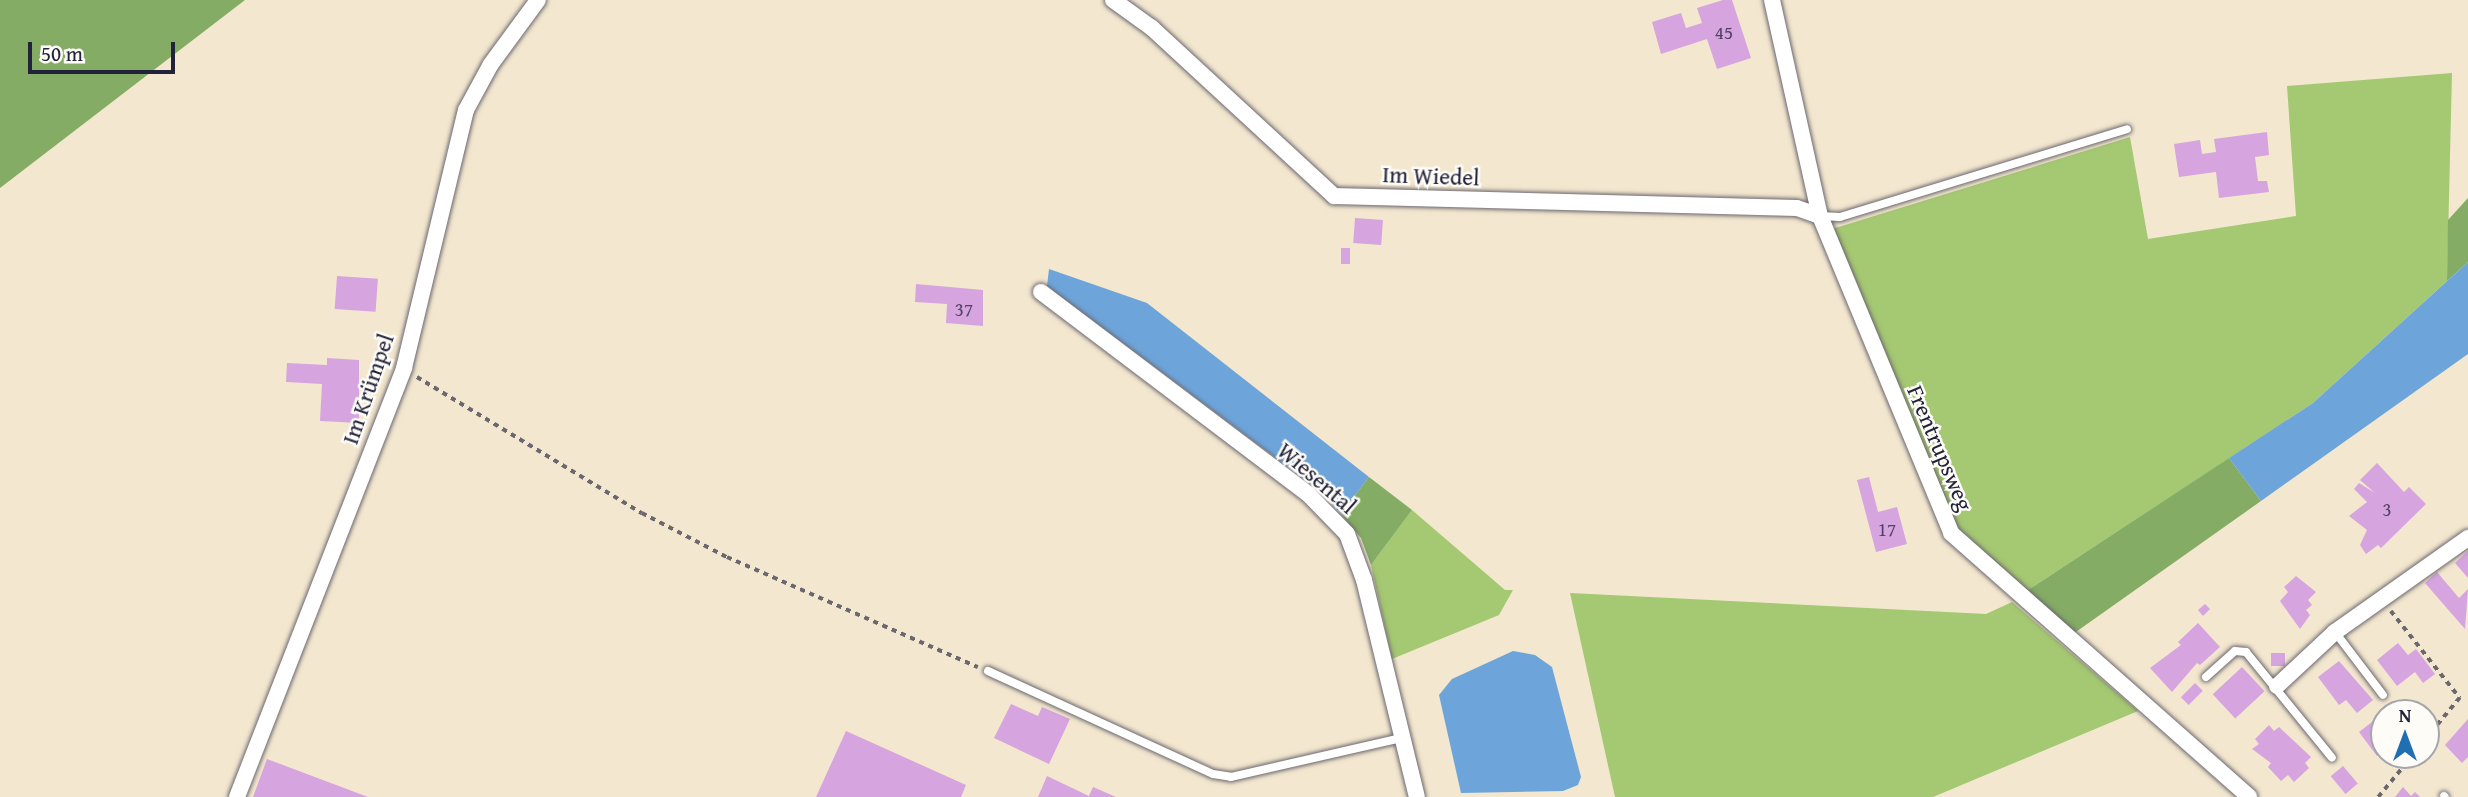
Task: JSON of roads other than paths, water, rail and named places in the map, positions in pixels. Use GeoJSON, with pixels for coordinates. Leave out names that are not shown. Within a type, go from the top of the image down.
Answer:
{"type":"FeatureCollection","features":[{"type":"Feature","properties":{"kind":"street","name":"Im Krümpel"},"geometry":{"type":"LineString","coordinates":[[237,797],[404,368],[466,110],[491,64],[538,0]]}},
{"type":"Feature","properties":{"kind":"street","name":"Im Wiedel"},"geometry":{"type":"LineString","coordinates":[[1113,0],[1152,28],[1334,196],[1797,208],[1820,216]]}},
{"type":"Feature","properties":{"kind":"street","name":"Frentrupsweg"},"geometry":{"type":"LineString","coordinates":[[1772,0],[1820,216],[1951,533],[2249,797]]}},
{"type":"Feature","properties":{"kind":"street","name":"Wiesental"},"geometry":{"type":"LineString","coordinates":[[1041,292],[1309,495],[1348,534],[1364,580],[1417,797]]}},
{"type":"Feature","properties":{"kind":"street"},"geometry":{"type":"LineString","coordinates":[[2277,686],[2335,632],[2383,601],[2468,538]]}},
{"type":"Feature","properties":{"kind":"lane"},"geometry":{"type":"LineString","coordinates":[[1820,216],[1840,217],[2127,129]]}},
{"type":"Feature","properties":{"kind":"lane"},"geometry":{"type":"LineString","coordinates":[[2335,632],[2383,695]]}},
{"type":"Feature","properties":{"kind":"lane"},"geometry":{"type":"LineString","coordinates":[[2206,677],[2235,651],[2246,652],[2277,686],[2332,758]]}},
{"type":"Feature","properties":{"kind":"lane"},"geometry":{"type":"LineString","coordinates":[[988,671],[1213,774],[1231,777],[1401,738]]}},
{"type":"Feature","properties":{"kind":"water"},"geometry":{"type":"Polygon","coordinates":[[[2468,262],[2468,354],[2261,501],[2229,458],[2313,403],[2468,262]]]}},
{"type":"Feature","properties":{"kind":"water"},"geometry":{"type":"Polygon","coordinates":[[[1049,269],[1147,303],[1369,477],[1341,514],[1322,493],[1047,286],[1049,269]]]}},
{"type":"Feature","properties":{"kind":"water"},"geometry":{"type":"Polygon","coordinates":[[[1513,651],[1535,655],[1552,667],[1581,777],[1578,785],[1563,791],[1461,793],[1439,695],[1452,679],[1513,651]]]}}]}
